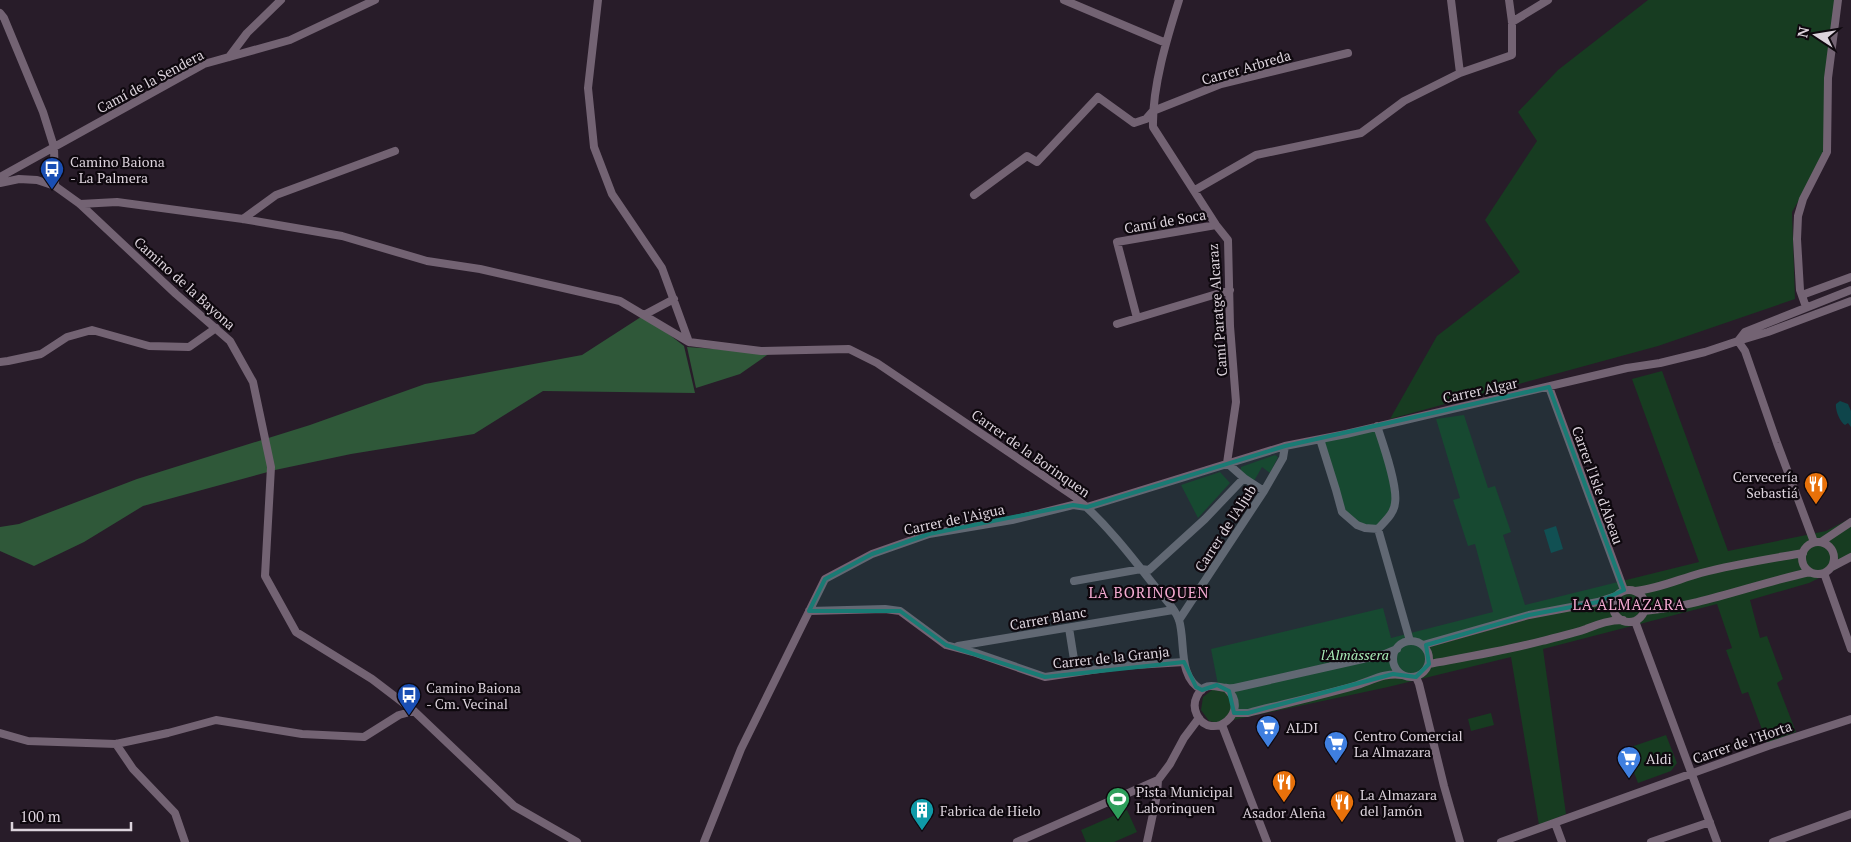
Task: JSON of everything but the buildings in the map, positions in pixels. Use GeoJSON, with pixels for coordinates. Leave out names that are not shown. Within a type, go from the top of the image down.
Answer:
{"type":"FeatureCollection","features":[{"type":"Feature","properties":{"kind":"street"},"geometry":{"type":"LineString","coordinates":[[229,57],[247,33],[280,0]]}},
{"type":"Feature","properties":{"kind":"street","name":"Camí de la Sendera"},"geometry":{"type":"LineString","coordinates":[[0,178],[204,64],[290,40],[375,0]]}},
{"type":"Feature","properties":{"kind":"street"},"geometry":{"type":"LineString","coordinates":[[598,0],[588,88],[594,147],[612,194],[662,268],[689,342]]}},
{"type":"Feature","properties":{"kind":"street"},"geometry":{"type":"LineString","coordinates":[[1064,0],[1166,43]]}},
{"type":"Feature","properties":{"kind":"street","name":"Camí Paratge Alcaraz"},"geometry":{"type":"LineString","coordinates":[[1179,0],[1166,43],[1153,111],[1154,127],[1216,225],[1228,240],[1230,326],[1236,402],[1227,464]]}},
{"type":"Feature","properties":{"kind":"street"},"geometry":{"type":"LineString","coordinates":[[1451,0],[1460,73]]}},
{"type":"Feature","properties":{"kind":"street"},"geometry":{"type":"LineString","coordinates":[[1195,190],[1256,155],[1361,133],[1404,101],[1460,73],[1512,55],[1512,22],[1509,0]]}},
{"type":"Feature","properties":{"kind":"street"},"geometry":{"type":"LineString","coordinates":[[1512,22],[1548,0]]}},
{"type":"Feature","properties":{"kind":"street"},"geometry":{"type":"LineString","coordinates":[[1806,308],[1802,295],[1797,239],[1798,216],[1803,199],[1827,152],[1828,78],[1838,0]]}},
{"type":"Feature","properties":{"kind":"street"},"geometry":{"type":"LineString","coordinates":[[0,14],[4,18],[43,112],[54,147],[55,186],[37,180],[19,179],[0,183]]}},
{"type":"Feature","properties":{"kind":"street","name":"Carrer Arbreda"},"geometry":{"type":"LineString","coordinates":[[974,195],[1027,156],[1037,162],[1098,97],[1134,123],[1146,119],[1153,111],[1221,84],[1348,52]]}},
{"type":"Feature","properties":{"kind":"street"},"geometry":{"type":"LineString","coordinates":[[243,220],[276,194],[395,151]]}},
{"type":"Feature","properties":{"kind":"street","name":"Camino de la Bayona"},"geometry":{"type":"LineString","coordinates":[[55,186],[80,204],[176,294],[230,341],[253,382],[271,467],[265,576],[296,632],[372,679],[414,711],[514,806],[577,842]]}},
{"type":"Feature","properties":{"kind":"street"},"geometry":{"type":"LineString","coordinates":[[80,204],[118,202],[342,236],[427,261],[480,269],[620,301],[689,342]]}},
{"type":"Feature","properties":{"kind":"street","name":"Camí de Soca"},"geometry":{"type":"LineString","coordinates":[[1137,318],[1117,242],[1216,225]]}},
{"type":"Feature","properties":{"kind":"street"},"geometry":{"type":"LineString","coordinates":[[1802,295],[1851,277]]}},
{"type":"Feature","properties":{"kind":"street"},"geometry":{"type":"LineString","coordinates":[[1117,324],[1230,290]]}},
{"type":"Feature","properties":{"kind":"street","name":"Carrer Algar"},"geometry":{"type":"LineString","coordinates":[[1738,341],[1745,332],[1851,290]]}},
{"type":"Feature","properties":{"kind":"street"},"geometry":{"type":"LineString","coordinates":[[644,315],[674,299]]}},
{"type":"Feature","properties":{"kind":"street","name":"Carrer Algar"},"geometry":{"type":"LineString","coordinates":[[1227,464],[1285,446],[1705,352],[1768,332],[1851,301]]}},
{"type":"Feature","properties":{"kind":"street"},"geometry":{"type":"LineString","coordinates":[[0,362],[41,354],[67,337],[92,330],[149,346],[188,347],[216,328]]}},
{"type":"Feature","properties":{"kind":"street"},"geometry":{"type":"LineString","coordinates":[[1738,341],[1745,351],[1818,542],[1830,547],[1833,552],[1834,562],[1832,567]]}},
{"type":"Feature","properties":{"kind":"street","name":"Carrer de la Borinquen"},"geometry":{"type":"LineString","coordinates":[[689,342],[761,350],[849,349],[876,363],[1076,497],[1141,569],[1173,610],[1179,620],[1184,662],[1189,678],[1196,687],[1202,690]]}},
{"type":"Feature","properties":{"kind":"street","name":"Carrer l'Isle d'Abeau"},"geometry":{"type":"LineString","coordinates":[[1549,387],[1624,590]]}},
{"type":"Feature","properties":{"kind":"street"},"geometry":{"type":"LineString","coordinates":[[1320,439],[1342,512],[1356,525],[1365,528],[1378,528],[1390,516],[1396,503],[1392,477],[1377,426]]}},
{"type":"Feature","properties":{"kind":"street","name":"Carrer de l'Aljub"},"geometry":{"type":"LineString","coordinates":[[1179,620],[1264,491],[1283,458],[1285,446]]}},
{"type":"Feature","properties":{"kind":"street"},"geometry":{"type":"LineString","coordinates":[[1227,464],[1264,491]]}},
{"type":"Feature","properties":{"kind":"street","name":"Carrer de l'Aigua"},"geometry":{"type":"LineString","coordinates":[[704,842],[741,749],[825,579],[872,554],[929,534],[1012,520],[1073,505],[1087,507],[1227,464]]}},
{"type":"Feature","properties":{"kind":"street"},"geometry":{"type":"LineString","coordinates":[[1074,581],[1141,569],[1149,570],[1205,519],[1244,478]]}},
{"type":"Feature","properties":{"kind":"street"},"geometry":{"type":"LineString","coordinates":[[1810,572],[1803,564],[1803,553],[1806,548],[1851,522]]}},
{"type":"Feature","properties":{"kind":"street"},"geometry":{"type":"LineString","coordinates":[[1378,528],[1410,641]]}},
{"type":"Feature","properties":{"kind":"street"},"geometry":{"type":"LineString","coordinates":[[1226,688],[1232,695],[1235,704],[1234,713],[1222,725],[1208,725],[1196,714],[1194,702],[1202,690],[1209,686],[1239,687],[1385,654],[1410,641],[1423,645],[1529,615],[1598,602],[1616,596],[1624,590],[1655,588],[1668,582],[1734,565],[1803,553]]}},
{"type":"Feature","properties":{"kind":"street"},"geometry":{"type":"LineString","coordinates":[[1644,611],[1715,599],[1810,572],[1824,573],[1851,557]]}},
{"type":"Feature","properties":{"kind":"street"},"geometry":{"type":"LineString","coordinates":[[1824,573],[1851,649]]}},
{"type":"Feature","properties":{"kind":"street"},"geometry":{"type":"LineString","coordinates":[[1429,664],[1472,657],[1542,641],[1611,620],[1635,621],[1641,617],[1645,604],[1642,596],[1635,590]]}},
{"type":"Feature","properties":{"kind":"street"},"geometry":{"type":"LineString","coordinates":[[1616,596],[1613,607],[1623,620]]}},
{"type":"Feature","properties":{"kind":"street","name":"Carrer de la Granja"},"geometry":{"type":"LineString","coordinates":[[810,611],[885,609],[900,611],[946,645],[1045,677],[1118,666],[1184,662]]}},
{"type":"Feature","properties":{"kind":"street","name":"Carrer Blanc"},"geometry":{"type":"LineString","coordinates":[[956,647],[1173,610]]}},
{"type":"Feature","properties":{"kind":"street"},"geometry":{"type":"LineString","coordinates":[[1635,621],[1693,773],[1717,842]]}},
{"type":"Feature","properties":{"kind":"street"},"geometry":{"type":"LineString","coordinates":[[1069,628],[1076,672]]}},
{"type":"Feature","properties":{"kind":"street"},"geometry":{"type":"LineString","coordinates":[[1234,713],[1248,713],[1356,686],[1380,676],[1393,674],[1416,677],[1422,674],[1429,664],[1428,652],[1423,645]]}},
{"type":"Feature","properties":{"kind":"street"},"geometry":{"type":"LineString","coordinates":[[1397,649],[1394,659],[1395,666],[1402,675]]}},
{"type":"Feature","properties":{"kind":"street"},"geometry":{"type":"LineString","coordinates":[[1416,677],[1460,842]]}},
{"type":"Feature","properties":{"kind":"street"},"geometry":{"type":"LineString","coordinates":[[0,733],[28,741],[116,744],[216,720],[302,734],[364,737],[399,714],[414,711]]}},
{"type":"Feature","properties":{"kind":"street"},"geometry":{"type":"LineString","coordinates":[[1016,842],[1158,780],[1199,718]]}},
{"type":"Feature","properties":{"kind":"street","name":"Carrer de l'Horta"},"geometry":{"type":"LineString","coordinates":[[1501,842],[1768,746],[1851,719]]}},
{"type":"Feature","properties":{"kind":"street"},"geometry":{"type":"LineString","coordinates":[[1222,725],[1267,842]]}},
{"type":"Feature","properties":{"kind":"street"},"geometry":{"type":"LineString","coordinates":[[116,744],[133,769],[175,813],[184,842]]}},
{"type":"Feature","properties":{"kind":"street"},"geometry":{"type":"LineString","coordinates":[[1147,842],[1157,795],[1158,780]]}},
{"type":"Feature","properties":{"kind":"street"},"geometry":{"type":"LineString","coordinates":[[1772,842],[1851,814]]}},
{"type":"Feature","properties":{"kind":"street"},"geometry":{"type":"LineString","coordinates":[[1652,842],[1710,822]]}},
{"type":"Feature","properties":{"kind":"street"},"geometry":{"type":"LineString","coordinates":[[1555,823],[1562,842]]}},
{"type":"Feature","properties":{"kind":"highlighted area"},"geometry":{"type":"Polygon","coordinates":[[[1549,387],[1624,590],[1598,602],[1529,615],[1426,645],[1429,664],[1416,677],[1393,674],[1248,713],[1234,713],[1229,691],[1217,685],[1202,690],[1196,687],[1184,662],[1045,677],[946,645],[900,611],[809,611],[825,579],[872,554],[929,534],[1073,505],[1087,507],[1285,446],[1549,387]]]}},
{"type":"Feature","properties":{"kind":"green space"},"geometry":{"type":"Polygon","coordinates":[[[1648,0],[1840,0],[1828,78],[1827,152],[1792,212],[1795,299],[1658,346],[1390,419],[1437,336],[1520,272],[1485,220],[1537,141],[1518,112],[1558,70],[1648,0]]]}},
{"type":"Feature","properties":{"kind":"green space"},"geometry":{"type":"Polygon","coordinates":[[[644,315],[684,346],[695,393],[543,391],[474,434],[351,454],[275,470],[143,506],[84,542],[34,566],[0,551],[0,527],[19,524],[137,479],[310,425],[425,384],[582,355],[644,315]]]}},
{"type":"Feature","properties":{"kind":"green space"},"geometry":{"type":"Polygon","coordinates":[[[687,347],[770,353],[740,374],[696,388],[687,347]]]}},
{"type":"Feature","properties":{"kind":"green space","name":"l'Almàssera"},"geometry":{"type":"Polygon","coordinates":[[[1662,371],[1728,551],[1826,531],[1851,518],[1851,560],[1809,583],[1750,600],[1760,638],[1767,636],[1783,679],[1777,683],[1796,732],[1767,743],[1748,692],[1742,694],[1726,650],[1732,648],[1717,604],[1543,649],[1566,814],[1539,825],[1511,657],[1388,687],[1219,723],[1209,721],[1201,710],[1203,697],[1212,690],[1219,690],[1211,649],[1383,608],[1391,638],[1493,612],[1475,544],[1468,546],[1453,500],[1460,498],[1436,419],[1464,415],[1488,488],[1495,486],[1511,532],[1503,535],[1525,605],[1699,562],[1632,379],[1662,371]]]}},
{"type":"Feature","properties":{"kind":"green space"},"geometry":{"type":"Polygon","coordinates":[[[1377,426],[1395,503],[1378,529],[1366,528],[1342,512],[1320,439],[1377,426]]]}},
{"type":"Feature","properties":{"kind":"green space"},"geometry":{"type":"Polygon","coordinates":[[[1275,455],[1278,457],[1270,473],[1262,467],[1254,481],[1241,471],[1241,467],[1275,455]]]}},
{"type":"Feature","properties":{"kind":"green space"},"geometry":{"type":"Polygon","coordinates":[[[1220,472],[1230,483],[1198,518],[1181,485],[1220,472]]]}},
{"type":"Feature","properties":{"kind":"green space"},"geometry":{"type":"Polygon","coordinates":[[[1491,713],[1494,725],[1471,731],[1468,719],[1491,713]]]}},
{"type":"Feature","properties":{"kind":"green space"},"geometry":{"type":"Polygon","coordinates":[[[1666,735],[1677,763],[1671,771],[1638,783],[1625,749],[1666,735]]]}},
{"type":"Feature","properties":{"kind":"green space","name":"Pista Municipal Laborinquen"},"geometry":{"type":"Polygon","coordinates":[[[1127,810],[1137,832],[1114,842],[1086,842],[1081,830],[1127,810]]]}},
{"type":"Feature","properties":{"kind":"water"},"geometry":{"type":"Polygon","coordinates":[[[1840,401],[1848,404],[1851,411],[1851,427],[1848,423],[1845,425],[1838,416],[1836,404],[1840,401]]]}},
{"type":"Feature","properties":{"kind":"water"},"geometry":{"type":"Polygon","coordinates":[[[1556,526],[1563,549],[1551,553],[1544,530],[1556,526]]]}},
{"type":"Feature","properties":{"kind":"place","name":"Camino Baiona - La Palmera"},"geometry":{"type":"Point","coordinates":[52,190]}},
{"type":"Feature","properties":{"kind":"place","name":"Cervecería Sebastiá"},"geometry":{"type":"Point","coordinates":[1816,505]}},
{"type":"Feature","properties":{"kind":"place","name":"Camino Baiona - Cm. Vecinal"},"geometry":{"type":"Point","coordinates":[409,716]}},
{"type":"Feature","properties":{"kind":"place","name":"ALDI"},"geometry":{"type":"Point","coordinates":[1268,748]}},
{"type":"Feature","properties":{"kind":"place","name":"Centro Comercial La Almazara"},"geometry":{"type":"Point","coordinates":[1336,764]}},
{"type":"Feature","properties":{"kind":"place","name":"Aldi"},"geometry":{"type":"Point","coordinates":[1629,779]}},
{"type":"Feature","properties":{"kind":"place","name":"Asador Aleña"},"geometry":{"type":"Point","coordinates":[1284,803]}},
{"type":"Feature","properties":{"kind":"place","name":"Pista Municipal Laborinquen"},"geometry":{"type":"Point","coordinates":[1118,820]}},
{"type":"Feature","properties":{"kind":"place","name":"La Almazara del Jamón"},"geometry":{"type":"Point","coordinates":[1342,823]}},
{"type":"Feature","properties":{"kind":"place","name":"Fabrica de Hielo"},"geometry":{"type":"Point","coordinates":[922,831]}},
{"type":"Feature","properties":{"kind":"district","name":"LA BORINQUEN"},"geometry":{"type":"Point","coordinates":[1149,592]}},
{"type":"Feature","properties":{"kind":"district","name":"LA ALMAZARA"},"geometry":{"type":"Point","coordinates":[1629,604]}}]}
